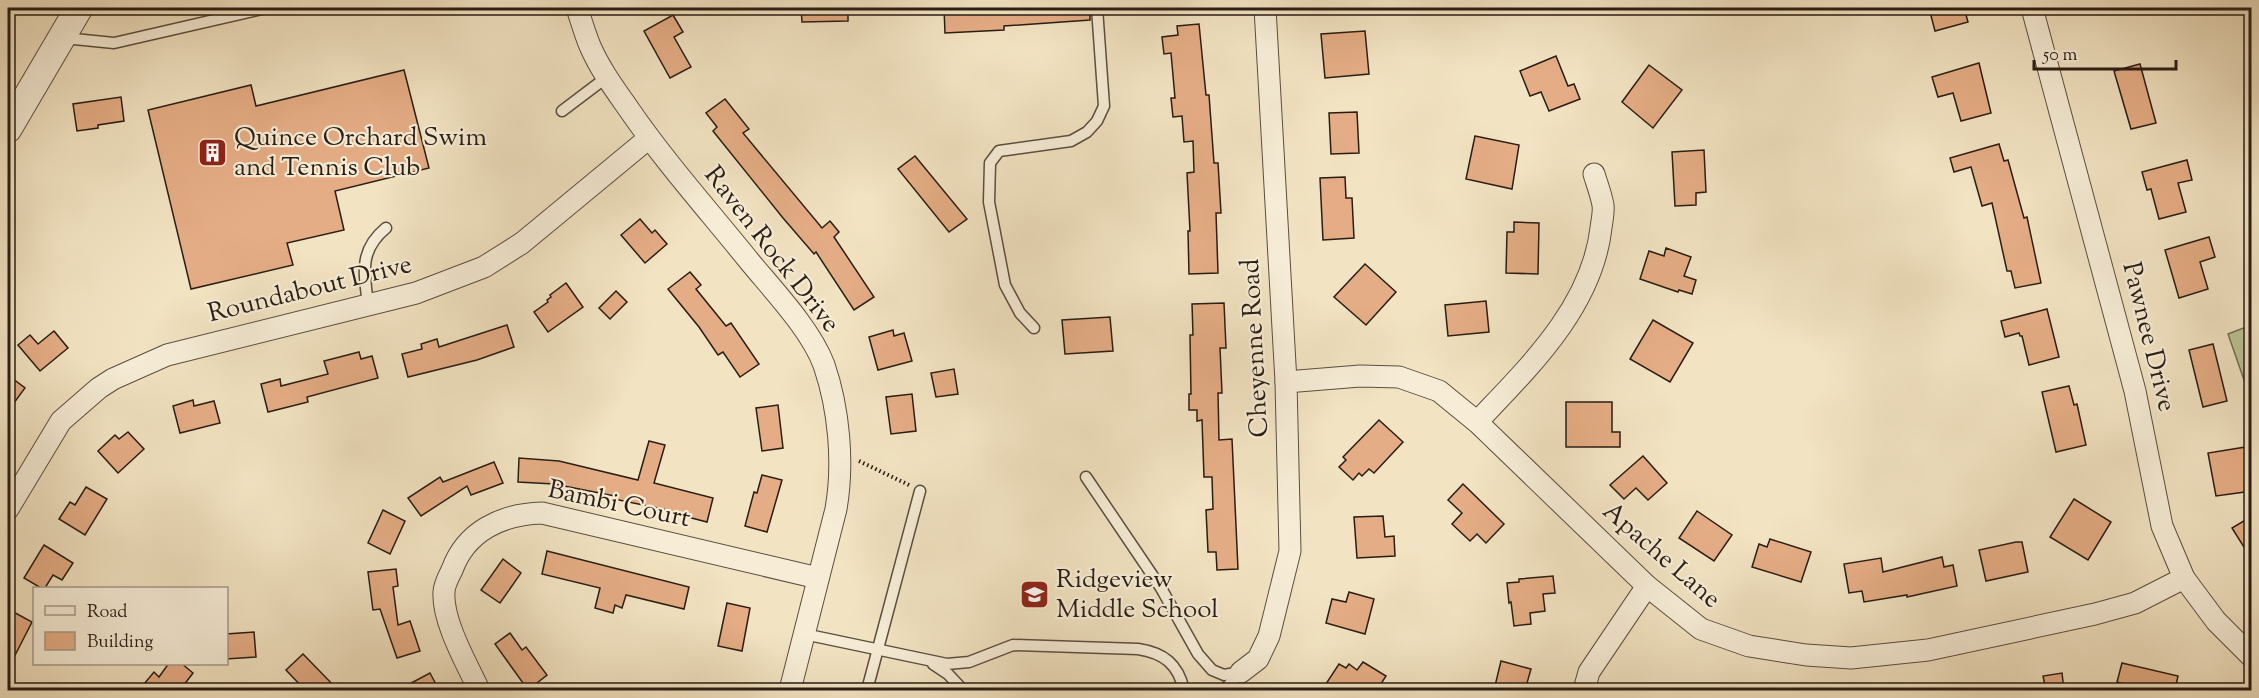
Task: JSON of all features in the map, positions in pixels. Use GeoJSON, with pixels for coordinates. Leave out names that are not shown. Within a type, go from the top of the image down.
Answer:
{"type":"FeatureCollection","features":[{"type":"Feature","properties":{"kind":"street"},"geometry":{"type":"LineString","coordinates":[[8,129],[79,8]]}},
{"type":"Feature","properties":{"kind":"street","name":"Raven Rock Drive"},"geometry":{"type":"LineString","coordinates":[[577,8],[590,46],[607,77],[649,138],[804,329],[823,363],[841,452],[836,509],[790,690]]}},
{"type":"Feature","properties":{"kind":"street","name":"Cheyenne Road"},"geometry":{"type":"LineString","coordinates":[[1241,672],[1258,659],[1269,636],[1290,551],[1286,382],[1264,8]]}},
{"type":"Feature","properties":{"kind":"street","name":"Pawnee Drive"},"geometry":{"type":"LineString","coordinates":[[2032,8],[2136,391],[2162,526],[2184,578],[2216,621],[2252,657]]}},
{"type":"Feature","properties":{"kind":"street","name":"Roundabout Drive"},"geometry":{"type":"LineString","coordinates":[[8,509],[61,421],[113,379],[167,355],[416,293],[484,267],[522,243],[649,138]]}},
{"type":"Feature","properties":{"kind":"street"},"geometry":{"type":"LineString","coordinates":[[1477,422],[1529,367],[1556,333],[1578,298],[1598,250],[1603,206],[1594,174]]}},
{"type":"Feature","properties":{"kind":"street","name":"Apache Lane"},"geometry":{"type":"LineString","coordinates":[[1286,382],[1360,376],[1400,377],[1439,391],[1477,422],[1647,586],[1701,629],[1749,646],[1806,655],[1851,658],[1928,650],[2095,614],[2135,603],[2184,578]]}},
{"type":"Feature","properties":{"kind":"street","name":"Bambi Court"},"geometry":{"type":"LineString","coordinates":[[479,690],[449,625],[444,591],[455,560],[469,539],[487,525],[523,513],[542,513],[818,578]]}},
{"type":"Feature","properties":{"kind":"street"},"geometry":{"type":"LineString","coordinates":[[1584,690],[1589,672],[1647,586]]}},
{"type":"Feature","properties":{"kind":"lane"},"geometry":{"type":"LineString","coordinates":[[61,37],[114,43],[266,8]]}},
{"type":"Feature","properties":{"kind":"lane"},"geometry":{"type":"LineString","coordinates":[[1034,328],[1020,314],[1005,285],[989,202],[990,163],[999,151],[1071,141],[1088,132],[1097,121],[1104,106],[1097,8]]}},
{"type":"Feature","properties":{"kind":"lane"},"geometry":{"type":"LineString","coordinates":[[562,111],[607,77]]}},
{"type":"Feature","properties":{"kind":"lane"},"geometry":{"type":"LineString","coordinates":[[368,304],[364,266],[376,236],[386,228]]}},
{"type":"Feature","properties":{"kind":"lane"},"geometry":{"type":"LineString","coordinates":[[1086,477],[1161,588],[1198,654],[1212,670],[1224,675],[1241,672]]}},
{"type":"Feature","properties":{"kind":"lane"},"geometry":{"type":"LineString","coordinates":[[867,690],[920,490]]}},
{"type":"Feature","properties":{"kind":"lane"},"geometry":{"type":"LineString","coordinates":[[804,634],[948,664],[969,662],[1013,645],[1153,651],[1172,663],[1182,680],[1184,690]]}},
{"type":"Feature","properties":{"kind":"lane"},"geometry":{"type":"LineString","coordinates":[[928,661],[948,674],[963,690]]}},
{"type":"Feature","properties":{"kind":"lane"},"geometry":{"type":"LineString","coordinates":[[1224,690],[1241,672]]}},
{"type":"Feature","properties":{"kind":"path"},"geometry":{"type":"LineString","coordinates":[[841,452],[920,490]]}},
{"type":"Feature","properties":{"kind":"green space"},"geometry":{"type":"Polygon","coordinates":[[[2251,325],[2251,400],[2228,334],[2251,325]]]}},
{"type":"Feature","properties":{"kind":"building"},"geometry":{"type":"Polygon","coordinates":[[[801,8],[848,8],[848,21],[802,22],[801,8]]]}},
{"type":"Feature","properties":{"kind":"building"},"geometry":{"type":"Polygon","coordinates":[[[944,8],[1090,8],[1090,20],[1004,26],[1004,30],[945,33],[944,8]]]}},
{"type":"Feature","properties":{"kind":"building"},"geometry":{"type":"Polygon","coordinates":[[[1929,8],[1964,8],[1968,22],[1935,31],[1929,8]]]}},
{"type":"Feature","properties":{"kind":"building"},"geometry":{"type":"Polygon","coordinates":[[[673,15],[683,32],[674,37],[691,67],[670,78],[644,31],[673,15]]]}},
{"type":"Feature","properties":{"kind":"building"},"geometry":{"type":"Polygon","coordinates":[[[1199,24],[1206,95],[1209,95],[1214,163],[1218,163],[1221,213],[1216,213],[1218,273],[1189,274],[1188,231],[1190,231],[1187,173],[1194,172],[1193,141],[1184,142],[1182,116],[1173,117],[1171,98],[1175,98],[1171,53],[1164,54],[1162,37],[1178,35],[1177,26],[1199,24]]]}},
{"type":"Feature","properties":{"kind":"building"},"geometry":{"type":"Polygon","coordinates":[[[1365,31],[1369,74],[1325,78],[1321,34],[1365,31]]]}},
{"type":"Feature","properties":{"kind":"building"},"geometry":{"type":"Polygon","coordinates":[[[1556,56],[1568,86],[1574,84],[1580,99],[1549,111],[1541,92],[1530,96],[1520,71],[1556,56]]]}},
{"type":"Feature","properties":{"kind":"building"},"geometry":{"type":"Polygon","coordinates":[[[1979,63],[1991,113],[1961,121],[1953,93],[1938,97],[1932,77],[1979,63]]]}},
{"type":"Feature","properties":{"kind":"building"},"geometry":{"type":"Polygon","coordinates":[[[2140,64],[2156,123],[2131,129],[2114,71],[2140,64]]]}},
{"type":"Feature","properties":{"kind":"building"},"geometry":{"type":"Polygon","coordinates":[[[1649,65],[1682,90],[1653,128],[1622,102],[1649,65]]]}},
{"type":"Feature","properties":{"kind":"building"},"geometry":{"type":"Polygon","coordinates":[[[404,70],[429,168],[335,191],[344,230],[287,243],[293,265],[191,289],[148,110],[251,85],[256,106],[404,70]]]}},
{"type":"Feature","properties":{"kind":"building"},"geometry":{"type":"Polygon","coordinates":[[[121,97],[124,121],[77,131],[73,104],[121,97]]]}},
{"type":"Feature","properties":{"kind":"building"},"geometry":{"type":"Polygon","coordinates":[[[725,99],[749,129],[743,133],[822,228],[830,221],[839,232],[834,237],[874,297],[854,310],[816,252],[814,254],[783,218],[713,131],[717,127],[706,113],[725,99]]]}},
{"type":"Feature","properties":{"kind":"building"},"geometry":{"type":"Polygon","coordinates":[[[1357,112],[1359,153],[1331,154],[1329,113],[1357,112]]]}},
{"type":"Feature","properties":{"kind":"building"},"geometry":{"type":"Polygon","coordinates":[[[1475,136],[1519,145],[1512,189],[1466,179],[1475,136]]]}},
{"type":"Feature","properties":{"kind":"building"},"geometry":{"type":"Polygon","coordinates":[[[1999,144],[2004,161],[2008,160],[2024,218],[2027,217],[2041,283],[2015,288],[2011,271],[2007,271],[1992,203],[1982,206],[1971,167],[1954,172],[1950,158],[1999,144]]]}},
{"type":"Feature","properties":{"kind":"building"},"geometry":{"type":"Polygon","coordinates":[[[1704,150],[1706,192],[1696,193],[1696,205],[1675,206],[1672,152],[1704,150]]]}},
{"type":"Feature","properties":{"kind":"building"},"geometry":{"type":"Polygon","coordinates":[[[915,156],[967,219],[949,232],[898,169],[915,156]]]}},
{"type":"Feature","properties":{"kind":"building"},"geometry":{"type":"Polygon","coordinates":[[[2187,160],[2192,180],[2178,183],[2186,212],[2159,219],[2151,189],[2147,190],[2142,172],[2187,160]]]}},
{"type":"Feature","properties":{"kind":"building"},"geometry":{"type":"Polygon","coordinates":[[[1345,177],[1346,198],[1352,198],[1354,238],[1323,240],[1320,178],[1345,177]]]}},
{"type":"Feature","properties":{"kind":"building"},"geometry":{"type":"Polygon","coordinates":[[[640,219],[652,233],[655,230],[667,244],[645,263],[621,235],[640,219]]]}},
{"type":"Feature","properties":{"kind":"building"},"geometry":{"type":"Polygon","coordinates":[[[1514,222],[1539,223],[1538,274],[1506,273],[1507,232],[1514,232],[1514,222]]]}},
{"type":"Feature","properties":{"kind":"building"},"geometry":{"type":"Polygon","coordinates":[[[2209,237],[2215,257],[2200,262],[2208,289],[2179,298],[2165,250],[2209,237]]]}},
{"type":"Feature","properties":{"kind":"building"},"geometry":{"type":"Polygon","coordinates":[[[1666,248],[1691,257],[1684,276],[1696,280],[1692,294],[1679,290],[1678,292],[1640,279],[1649,251],[1664,256],[1666,248]]]}},
{"type":"Feature","properties":{"kind":"building"},"geometry":{"type":"Polygon","coordinates":[[[1365,264],[1396,292],[1366,325],[1334,297],[1365,264]]]}},
{"type":"Feature","properties":{"kind":"building"},"geometry":{"type":"Polygon","coordinates":[[[690,272],[701,285],[696,289],[726,326],[731,323],[759,364],[740,377],[723,352],[718,355],[668,289],[690,272]]]}},
{"type":"Feature","properties":{"kind":"building"},"geometry":{"type":"Polygon","coordinates":[[[566,283],[583,307],[548,332],[534,312],[548,302],[550,295],[566,283]]]}},
{"type":"Feature","properties":{"kind":"building"},"geometry":{"type":"Polygon","coordinates":[[[616,291],[627,302],[610,319],[599,308],[616,291]]]}},
{"type":"Feature","properties":{"kind":"building"},"geometry":{"type":"Polygon","coordinates":[[[1486,301],[1489,332],[1448,336],[1445,305],[1486,301]]]}},
{"type":"Feature","properties":{"kind":"building"},"geometry":{"type":"Polygon","coordinates":[[[1224,303],[1226,348],[1220,348],[1222,393],[1218,393],[1219,440],[1232,439],[1238,569],[1217,570],[1216,552],[1208,552],[1206,510],[1213,509],[1212,477],[1204,477],[1202,420],[1197,421],[1197,410],[1189,410],[1190,335],[1193,335],[1192,304],[1224,303]]]}},
{"type":"Feature","properties":{"kind":"building"},"geometry":{"type":"Polygon","coordinates":[[[2047,309],[2059,357],[2029,365],[2022,336],[2019,333],[2005,337],[2001,321],[2047,309]]]}},
{"type":"Feature","properties":{"kind":"building"},"geometry":{"type":"Polygon","coordinates":[[[1110,317],[1113,351],[1065,354],[1062,320],[1110,317]]]}},
{"type":"Feature","properties":{"kind":"building"},"geometry":{"type":"Polygon","coordinates":[[[1653,320],[1693,343],[1670,382],[1630,359],[1653,320]]]}},
{"type":"Feature","properties":{"kind":"building"},"geometry":{"type":"Polygon","coordinates":[[[507,325],[514,347],[477,360],[408,377],[402,354],[422,349],[421,344],[437,339],[439,347],[507,325]]]}},
{"type":"Feature","properties":{"kind":"building"},"geometry":{"type":"Polygon","coordinates":[[[893,330],[894,336],[904,333],[912,361],[878,370],[869,337],[893,330]]]}},
{"type":"Feature","properties":{"kind":"building"},"geometry":{"type":"Polygon","coordinates":[[[54,331],[68,348],[40,371],[18,345],[30,335],[38,344],[54,331]]]}},
{"type":"Feature","properties":{"kind":"building"},"geometry":{"type":"Polygon","coordinates":[[[2213,344],[2227,401],[2203,407],[2189,350],[2213,344]]]}},
{"type":"Feature","properties":{"kind":"building"},"geometry":{"type":"Polygon","coordinates":[[[359,352],[361,359],[372,356],[378,378],[307,397],[308,402],[268,412],[261,384],[280,379],[281,386],[328,374],[324,361],[359,352]]]}},
{"type":"Feature","properties":{"kind":"building"},"geometry":{"type":"Polygon","coordinates":[[[954,369],[958,394],[936,397],[931,373],[954,369]]]}},
{"type":"Feature","properties":{"kind":"building"},"geometry":{"type":"Polygon","coordinates":[[[8,375],[25,388],[8,411],[8,375]]]}},
{"type":"Feature","properties":{"kind":"building"},"geometry":{"type":"Polygon","coordinates":[[[2069,386],[2074,405],[2077,404],[2086,445],[2056,452],[2042,392],[2069,386]]]}},
{"type":"Feature","properties":{"kind":"building"},"geometry":{"type":"Polygon","coordinates":[[[912,394],[916,431],[891,434],[886,397],[912,394]]]}},
{"type":"Feature","properties":{"kind":"building"},"geometry":{"type":"Polygon","coordinates":[[[193,400],[194,406],[214,401],[220,423],[180,433],[173,406],[193,400]]]}},
{"type":"Feature","properties":{"kind":"building"},"geometry":{"type":"Polygon","coordinates":[[[1566,402],[1612,402],[1612,432],[1620,432],[1620,447],[1566,447],[1566,402]]]}},
{"type":"Feature","properties":{"kind":"building"},"geometry":{"type":"Polygon","coordinates":[[[778,405],[783,448],[762,451],[756,408],[778,405]]]}},
{"type":"Feature","properties":{"kind":"building"},"geometry":{"type":"Polygon","coordinates":[[[1379,420],[1403,442],[1374,473],[1369,469],[1362,476],[1359,473],[1353,480],[1339,467],[1346,460],[1343,457],[1379,420]]]}},
{"type":"Feature","properties":{"kind":"building"},"geometry":{"type":"Polygon","coordinates":[[[128,432],[144,449],[118,473],[98,451],[115,435],[119,439],[128,432]]]}},
{"type":"Feature","properties":{"kind":"building"},"geometry":{"type":"Polygon","coordinates":[[[649,441],[665,445],[654,483],[713,498],[707,522],[672,513],[672,511],[614,499],[615,496],[554,484],[518,482],[519,458],[559,461],[638,480],[649,441]]]}},
{"type":"Feature","properties":{"kind":"building"},"geometry":{"type":"Polygon","coordinates":[[[2252,446],[2252,491],[2216,496],[2208,453],[2252,446]]]}},
{"type":"Feature","properties":{"kind":"building"},"geometry":{"type":"Polygon","coordinates":[[[1643,456],[1667,483],[1648,500],[1636,488],[1624,499],[1610,485],[1643,456]]]}},
{"type":"Feature","properties":{"kind":"building"},"geometry":{"type":"Polygon","coordinates":[[[494,462],[503,483],[471,495],[467,486],[421,516],[408,498],[440,477],[443,482],[494,462]]]}},
{"type":"Feature","properties":{"kind":"building"},"geometry":{"type":"Polygon","coordinates":[[[762,475],[782,480],[767,532],[745,526],[754,492],[757,493],[762,475]]]}},
{"type":"Feature","properties":{"kind":"building"},"geometry":{"type":"Polygon","coordinates":[[[1463,484],[1504,524],[1486,543],[1477,534],[1470,541],[1452,524],[1462,513],[1448,500],[1463,484]]]}},
{"type":"Feature","properties":{"kind":"building"},"geometry":{"type":"Polygon","coordinates":[[[86,487],[107,499],[85,535],[59,519],[70,502],[75,505],[86,487]]]}},
{"type":"Feature","properties":{"kind":"building"},"geometry":{"type":"Polygon","coordinates":[[[2074,499],[2111,522],[2088,560],[2050,537],[2074,499]]]}},
{"type":"Feature","properties":{"kind":"building"},"geometry":{"type":"Polygon","coordinates":[[[383,510],[405,521],[390,554],[368,543],[383,510]]]}},
{"type":"Feature","properties":{"kind":"building"},"geometry":{"type":"Polygon","coordinates":[[[1697,511],[1732,535],[1714,561],[1679,538],[1697,511]]]}},
{"type":"Feature","properties":{"kind":"building"},"geometry":{"type":"Polygon","coordinates":[[[1383,516],[1385,537],[1394,536],[1395,556],[1357,558],[1354,517],[1383,516]]]}},
{"type":"Feature","properties":{"kind":"building"},"geometry":{"type":"Polygon","coordinates":[[[2252,516],[2252,560],[2232,528],[2252,516]]]}},
{"type":"Feature","properties":{"kind":"building"},"geometry":{"type":"Polygon","coordinates":[[[1770,539],[1811,552],[1801,582],[1752,567],[1759,544],[1767,547],[1770,539]]]}},
{"type":"Feature","properties":{"kind":"building"},"geometry":{"type":"Polygon","coordinates":[[[2022,542],[2028,572],[1986,581],[1979,550],[2022,542]]]}},
{"type":"Feature","properties":{"kind":"building"},"geometry":{"type":"Polygon","coordinates":[[[44,545],[73,563],[62,580],[53,575],[46,587],[39,587],[24,578],[44,545]]]}},
{"type":"Feature","properties":{"kind":"building"},"geometry":{"type":"Polygon","coordinates":[[[547,551],[689,587],[684,609],[626,595],[622,608],[615,605],[613,613],[595,608],[600,588],[542,574],[547,551]]]}},
{"type":"Feature","properties":{"kind":"building"},"geometry":{"type":"Polygon","coordinates":[[[1942,557],[1944,567],[1953,565],[1957,586],[1907,597],[1907,595],[1864,602],[1862,591],[1849,593],[1844,564],[1881,558],[1883,572],[1942,557]]]}},
{"type":"Feature","properties":{"kind":"building"},"geometry":{"type":"Polygon","coordinates":[[[503,559],[521,573],[500,603],[481,590],[503,559]]]}},
{"type":"Feature","properties":{"kind":"building"},"geometry":{"type":"Polygon","coordinates":[[[396,569],[398,586],[393,587],[398,625],[410,621],[420,651],[397,658],[380,609],[373,610],[368,572],[396,569]]]}},
{"type":"Feature","properties":{"kind":"building"},"geometry":{"type":"Polygon","coordinates":[[[1553,576],[1555,593],[1543,594],[1545,611],[1530,613],[1531,624],[1514,626],[1507,583],[1519,582],[1519,579],[1553,576]]]}},
{"type":"Feature","properties":{"kind":"building"},"geometry":{"type":"Polygon","coordinates":[[[1349,592],[1374,599],[1365,634],[1326,623],[1332,599],[1346,602],[1349,592]]]}},
{"type":"Feature","properties":{"kind":"building"},"geometry":{"type":"Polygon","coordinates":[[[727,603],[750,608],[742,651],[718,646],[727,603]]]}},
{"type":"Feature","properties":{"kind":"building"},"geometry":{"type":"Polygon","coordinates":[[[8,609],[32,622],[8,669],[8,609]]]}},
{"type":"Feature","properties":{"kind":"building"},"geometry":{"type":"Polygon","coordinates":[[[254,632],[256,657],[228,659],[228,634],[254,632]]]}},
{"type":"Feature","properties":{"kind":"building"},"geometry":{"type":"Polygon","coordinates":[[[510,633],[522,650],[526,647],[547,675],[528,690],[495,644],[510,633]]]}},
{"type":"Feature","properties":{"kind":"building"},"geometry":{"type":"Polygon","coordinates":[[[303,654],[338,690],[305,690],[286,670],[303,654]]]}},
{"type":"Feature","properties":{"kind":"building"},"geometry":{"type":"Polygon","coordinates":[[[1501,661],[1531,669],[1525,690],[1494,690],[1501,661]]]}},
{"type":"Feature","properties":{"kind":"building"},"geometry":{"type":"Polygon","coordinates":[[[1363,662],[1386,676],[1377,690],[1322,690],[1339,664],[1346,668],[1349,664],[1357,670],[1363,662]]]}},
{"type":"Feature","properties":{"kind":"building"},"geometry":{"type":"Polygon","coordinates":[[[2122,663],[2178,676],[2175,690],[2127,690],[2128,685],[2117,682],[2122,663]]]}},
{"type":"Feature","properties":{"kind":"building"},"geometry":{"type":"Polygon","coordinates":[[[168,665],[183,665],[193,673],[180,690],[139,690],[154,672],[159,677],[168,665]]]}},
{"type":"Feature","properties":{"kind":"building"},"geometry":{"type":"Polygon","coordinates":[[[430,673],[439,690],[398,690],[430,673]]]}},
{"type":"Feature","properties":{"kind":"building"},"geometry":{"type":"Polygon","coordinates":[[[2062,673],[2064,690],[2046,690],[2043,676],[2062,673]]]}},
{"type":"Feature","properties":{"kind":"place","name":"Quince Orchard Swim and Tennis Club"},"geometry":{"type":"Point","coordinates":[213,153]}},
{"type":"Feature","properties":{"kind":"place","name":"Ridgeview Middle School"},"geometry":{"type":"Point","coordinates":[1035,595]}}]}
